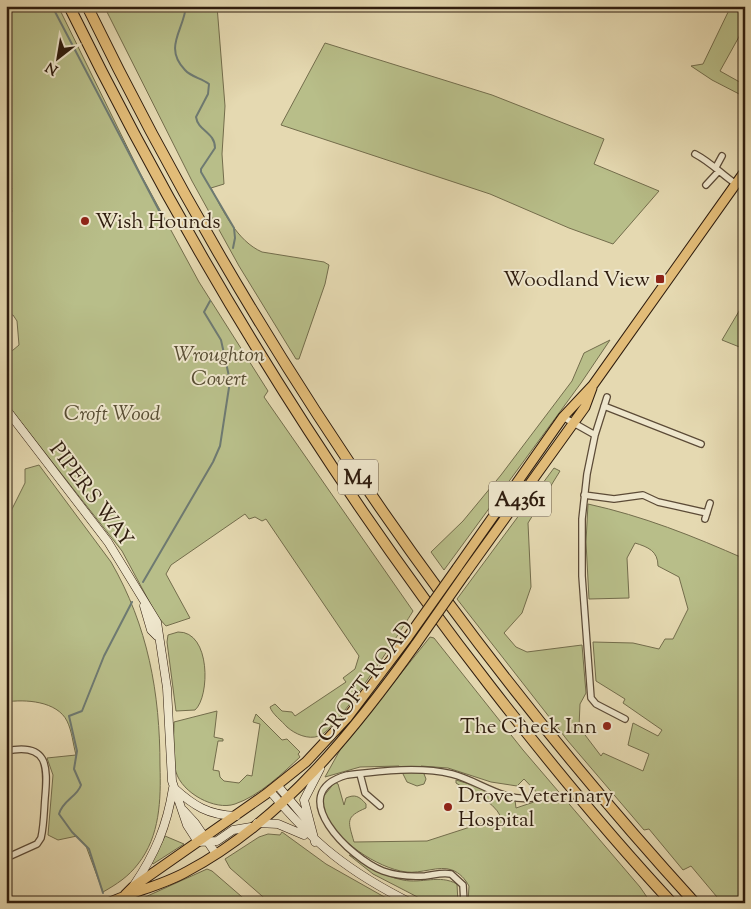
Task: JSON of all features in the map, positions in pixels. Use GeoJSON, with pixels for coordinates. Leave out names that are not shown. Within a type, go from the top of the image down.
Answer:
{"type":"FeatureCollection","features":[{"type":"Feature","properties":{"kind":"highway","name":"M4"},"geometry":{"type":"LineString","coordinates":[[69,6],[132,133],[177,215],[300,420],[445,628],[610,834],[672,903]]}},
{"type":"Feature","properties":{"kind":"highway","name":"M4"},"geometry":{"type":"LineString","coordinates":[[87,6],[156,143],[222,261],[314,411],[378,508],[459,620],[562,751],[695,903]]}},
{"type":"Feature","properties":{"kind":"main road","name":"A4361"},"geometry":{"type":"LineString","coordinates":[[563,417],[593,385],[745,171]]}},
{"type":"Feature","properties":{"kind":"main road","name":"A4361"},"geometry":{"type":"LineString","coordinates":[[574,423],[585,407],[593,385]]}},
{"type":"Feature","properties":{"kind":"main road","name":"PIPERS WAY"},"geometry":{"type":"LineString","coordinates":[[6,409],[108,542],[156,622],[166,681],[173,786],[187,824],[216,854]]}},
{"type":"Feature","properties":{"kind":"main road","name":"CROFT ROAD"},"geometry":{"type":"LineString","coordinates":[[125,895],[133,887],[204,840],[274,788],[313,756],[348,718],[408,637],[563,417]]}},
{"type":"Feature","properties":{"kind":"main road","name":"CROFT ROAD"},"geometry":{"type":"LineString","coordinates":[[108,903],[125,895],[172,880],[216,854],[280,804],[325,761],[364,715],[574,423]]}},
{"type":"Feature","properties":{"kind":"main road"},"geometry":{"type":"LineString","coordinates":[[315,842],[305,797],[325,761]]}},
{"type":"Feature","properties":{"kind":"main road"},"geometry":{"type":"LineString","coordinates":[[173,786],[200,809],[215,814],[236,816]]}},
{"type":"Feature","properties":{"kind":"main road"},"geometry":{"type":"LineString","coordinates":[[133,887],[160,841],[168,817],[173,786]]}},
{"type":"Feature","properties":{"kind":"main road"},"geometry":{"type":"LineString","coordinates":[[274,788],[288,797],[311,824]]}},
{"type":"Feature","properties":{"kind":"main road"},"geometry":{"type":"LineString","coordinates":[[274,788],[280,804],[315,842]]}},
{"type":"Feature","properties":{"kind":"main road"},"geometry":{"type":"LineString","coordinates":[[204,840],[217,841],[233,830],[254,825],[272,822],[287,826],[315,842],[365,878],[411,903]]}},
{"type":"Feature","properties":{"kind":"street"},"geometry":{"type":"LineString","coordinates":[[695,154],[736,184]]}},
{"type":"Feature","properties":{"kind":"street"},"geometry":{"type":"LineString","coordinates":[[706,185],[717,169],[722,156]]}},
{"type":"Feature","properties":{"kind":"street"},"geometry":{"type":"LineString","coordinates":[[607,397],[595,435],[584,495],[582,576],[590,695],[596,704],[625,720]]}},
{"type":"Feature","properties":{"kind":"street"},"geometry":{"type":"LineString","coordinates":[[604,406],[701,444]]}},
{"type":"Feature","properties":{"kind":"street"},"geometry":{"type":"LineString","coordinates":[[563,417],[595,435]]}},
{"type":"Feature","properties":{"kind":"street"},"geometry":{"type":"LineString","coordinates":[[584,495],[614,500],[643,495],[658,502],[706,516],[710,503]]}},
{"type":"Feature","properties":{"kind":"street"},"geometry":{"type":"LineString","coordinates":[[6,750],[30,750],[42,758],[47,771],[41,838],[33,847],[6,858]]}},
{"type":"Feature","properties":{"kind":"street"},"geometry":{"type":"LineString","coordinates":[[464,903],[464,888],[454,875],[444,873],[412,876],[391,873],[360,859],[336,834],[321,811],[320,800],[322,792],[328,784],[339,778],[398,771],[444,773],[510,798],[519,800],[532,798]]}},
{"type":"Feature","properties":{"kind":"street"},"geometry":{"type":"LineString","coordinates":[[360,774],[365,792],[380,806]]}},
{"type":"Feature","properties":{"kind":"green space","name":"Croft Wood"},"geometry":{"type":"Polygon","coordinates":[[[6,6],[58,6],[140,173],[199,282],[268,391],[264,397],[413,611],[353,700],[327,730],[319,736],[306,737],[294,732],[277,717],[270,707],[275,704],[282,711],[292,712],[295,716],[346,682],[343,678],[355,669],[359,656],[266,519],[262,521],[255,517],[249,519],[245,514],[171,565],[166,574],[190,618],[166,626],[157,616],[122,551],[6,403],[6,356],[19,345],[17,321],[13,315],[6,315],[6,228],[12,211],[7,200],[12,188],[6,184],[9,176],[6,175],[6,6]]]}},
{"type":"Feature","properties":{"kind":"green space"},"geometry":{"type":"Polygon","coordinates":[[[104,6],[217,6],[225,106],[222,154],[224,184],[211,188],[232,225],[245,241],[253,247],[262,252],[324,262],[329,265],[325,284],[299,359],[296,359],[239,266],[192,181],[104,6]]]}},
{"type":"Feature","properties":{"kind":"green space"},"geometry":{"type":"Polygon","coordinates":[[[731,6],[745,6],[745,26],[720,71],[745,85],[745,97],[712,80],[691,66],[703,64],[731,6]]]}},
{"type":"Feature","properties":{"kind":"green space"},"geometry":{"type":"Polygon","coordinates":[[[325,43],[492,95],[604,139],[594,164],[659,191],[613,244],[569,228],[490,194],[281,125],[325,43]]]}},
{"type":"Feature","properties":{"kind":"green space"},"geometry":{"type":"Polygon","coordinates":[[[745,301],[745,342],[742,348],[722,340],[745,301]]]}},
{"type":"Feature","properties":{"kind":"green space"},"geometry":{"type":"Polygon","coordinates":[[[610,340],[581,383],[444,570],[431,552],[463,521],[501,475],[572,381],[584,353],[610,340]]]}},
{"type":"Feature","properties":{"kind":"green space"},"geometry":{"type":"Polygon","coordinates":[[[39,465],[111,562],[124,586],[143,635],[158,712],[160,779],[158,817],[155,830],[151,842],[134,869],[122,880],[103,892],[86,846],[77,836],[58,840],[48,835],[53,775],[47,758],[76,755],[67,721],[62,714],[48,705],[31,701],[6,702],[6,521],[25,483],[25,469],[39,465]]]}},
{"type":"Feature","properties":{"kind":"green space"},"geometry":{"type":"Polygon","coordinates":[[[554,468],[560,471],[528,523],[531,587],[522,613],[504,633],[516,647],[527,652],[582,645],[586,693],[580,704],[579,727],[601,756],[603,753],[643,771],[649,754],[628,745],[633,723],[658,736],[662,730],[623,703],[625,699],[596,681],[593,642],[633,643],[659,649],[665,639],[673,639],[688,609],[679,577],[658,566],[658,561],[651,550],[635,543],[627,558],[629,598],[589,599],[586,542],[588,504],[668,527],[745,559],[745,903],[722,903],[691,866],[683,870],[649,829],[644,830],[568,741],[457,599],[554,468]]]}},
{"type":"Feature","properties":{"kind":"green space"},"geometry":{"type":"Polygon","coordinates":[[[178,632],[189,635],[197,642],[205,666],[203,692],[200,703],[195,710],[176,711],[167,642],[168,635],[178,632]]]}},
{"type":"Feature","properties":{"kind":"green space"},"geometry":{"type":"Polygon","coordinates":[[[430,637],[434,638],[523,750],[640,887],[651,903],[468,903],[469,886],[462,876],[455,871],[441,868],[406,872],[395,869],[370,859],[337,833],[324,812],[323,804],[323,797],[335,782],[338,784],[344,805],[346,798],[352,796],[359,798],[366,804],[366,808],[351,817],[350,829],[354,842],[427,841],[501,817],[492,806],[481,797],[456,783],[456,780],[512,797],[515,800],[516,808],[543,799],[524,779],[517,786],[491,782],[448,768],[421,766],[426,779],[424,784],[417,786],[407,782],[399,766],[360,767],[325,777],[340,750],[430,637]]]}},
{"type":"Feature","properties":{"kind":"green space"},"geometry":{"type":"Polygon","coordinates":[[[217,711],[214,737],[223,739],[223,741],[218,741],[213,770],[219,771],[220,777],[224,781],[239,783],[247,775],[252,776],[260,724],[253,722],[256,714],[282,740],[287,739],[300,752],[298,754],[300,757],[262,790],[235,804],[218,805],[200,798],[185,787],[179,780],[176,772],[173,747],[174,722],[217,711]]]}},
{"type":"Feature","properties":{"kind":"green space"},"geometry":{"type":"Polygon","coordinates":[[[282,832],[326,864],[395,903],[270,903],[230,868],[225,859],[259,837],[268,834],[280,835],[282,832]]]}},
{"type":"Feature","properties":{"kind":"green space"},"geometry":{"type":"Polygon","coordinates":[[[165,836],[184,844],[153,864],[152,862],[165,836]]]}},
{"type":"Feature","properties":{"kind":"green space"},"geometry":{"type":"Polygon","coordinates":[[[349,855],[395,878],[410,881],[437,879],[457,884],[458,903],[429,903],[373,874],[349,855]]]}},
{"type":"Feature","properties":{"kind":"green space"},"geometry":{"type":"Polygon","coordinates":[[[207,869],[212,871],[249,903],[132,903],[207,869]]]}},
{"type":"Feature","properties":{"kind":"waterway"},"geometry":{"type":"LineString","coordinates":[[52,6],[164,220]]}},
{"type":"Feature","properties":{"kind":"waterway"},"geometry":{"type":"LineString","coordinates":[[186,6],[176,38],[176,54],[179,62],[187,72],[209,84],[208,94],[196,117],[197,122],[212,138],[215,148],[201,169],[201,172],[234,228],[233,248]]}},
{"type":"Feature","properties":{"kind":"waterway"},"geometry":{"type":"LineString","coordinates":[[143,582],[213,462],[220,446],[230,381],[221,340],[204,312],[210,301]]}},
{"type":"Feature","properties":{"kind":"waterway"},"geometry":{"type":"LineString","coordinates":[[103,893],[89,849],[72,832],[59,814],[81,785],[74,769],[77,751],[69,716],[82,711],[104,656],[132,602]]}},
{"type":"Feature","properties":{"kind":"place","name":"Wish Hounds"},"geometry":{"type":"Point","coordinates":[85,221]}},
{"type":"Feature","properties":{"kind":"place","name":"Woodland View"},"geometry":{"type":"Point","coordinates":[660,279]}},
{"type":"Feature","properties":{"kind":"place","name":"The Check Inn"},"geometry":{"type":"Point","coordinates":[607,726]}},
{"type":"Feature","properties":{"kind":"place","name":"Drove Veterinary Hospital"},"geometry":{"type":"Point","coordinates":[448,807]}},
{"type":"Feature","properties":{"kind":"park label","name":"Wroughton Covert"},"geometry":{"type":"Point","coordinates":[219,366]}}]}
